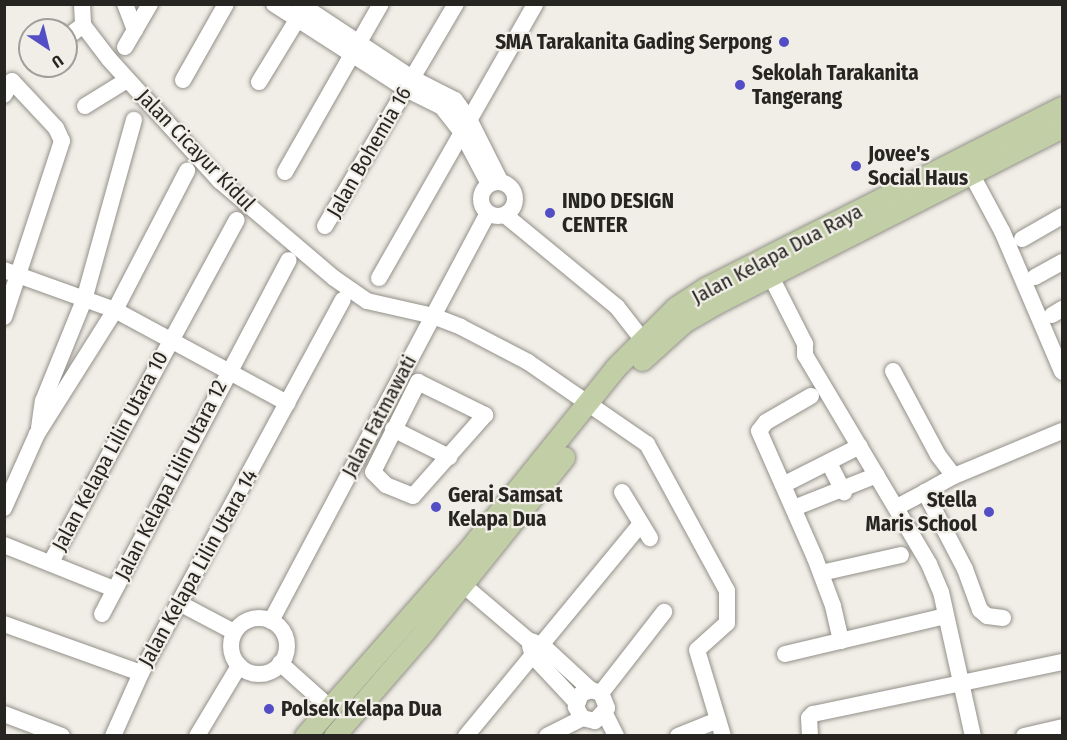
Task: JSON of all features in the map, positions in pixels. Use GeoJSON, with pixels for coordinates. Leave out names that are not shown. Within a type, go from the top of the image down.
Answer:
{"type":"FeatureCollection","features":[{"type":"Feature","properties":{"kind":"main road","name":"Jalan Kelapa Dua Raya"},"geometry":{"type":"LineString","coordinates":[[968,166],[1062,107]]}},
{"type":"Feature","properties":{"kind":"main road","name":"Jalan Kelapa Dua Raya"},"geometry":{"type":"LineString","coordinates":[[334,735],[592,409],[642,339],[676,307],[766,268],[968,166],[1062,127]]}},
{"type":"Feature","properties":{"kind":"main road","name":"Jalan Kelapa Dua Raya"},"geometry":{"type":"LineString","coordinates":[[592,409],[684,322],[766,268]]}},
{"type":"Feature","properties":{"kind":"main road","name":"Jalan Kelapa Dua Raya"},"geometry":{"type":"LineString","coordinates":[[304,735],[456,579]]}},
{"type":"Feature","properties":{"kind":"street"},"geometry":{"type":"LineString","coordinates":[[78,29],[83,25],[82,4]]}},
{"type":"Feature","properties":{"kind":"street"},"geometry":{"type":"LineString","coordinates":[[125,4],[135,30]]}},
{"type":"Feature","properties":{"kind":"street"},"geometry":{"type":"LineString","coordinates":[[124,47],[150,4]]}},
{"type":"Feature","properties":{"kind":"street"},"geometry":{"type":"LineString","coordinates":[[183,80],[226,4]]}},
{"type":"Feature","properties":{"kind":"street"},"geometry":{"type":"LineString","coordinates":[[274,4],[302,9],[409,83],[466,126],[495,183]]}},
{"type":"Feature","properties":{"kind":"street"},"geometry":{"type":"LineString","coordinates":[[285,172],[381,4]]}},
{"type":"Feature","properties":{"kind":"street","name":"Jalan Bohemia 16"},"geometry":{"type":"LineString","coordinates":[[325,226],[456,4]]}},
{"type":"Feature","properties":{"kind":"street"},"geometry":{"type":"LineString","coordinates":[[379,278],[535,4]]}},
{"type":"Feature","properties":{"kind":"street"},"geometry":{"type":"LineString","coordinates":[[259,82],[302,9]]}},
{"type":"Feature","properties":{"kind":"street","name":"Jalan Cicayur Kidul"},"geometry":{"type":"LineString","coordinates":[[83,25],[127,80],[220,181],[334,278],[367,301],[433,316],[528,362],[592,409],[647,444],[727,591],[727,623],[697,650],[721,728]]}},
{"type":"Feature","properties":{"kind":"street"},"geometry":{"type":"LineString","coordinates":[[85,106],[127,80]]}},
{"type":"Feature","properties":{"kind":"street"},"geometry":{"type":"LineString","coordinates":[[4,317],[12,273],[62,141],[56,128],[12,81],[6,89]]}},
{"type":"Feature","properties":{"kind":"street"},"geometry":{"type":"LineString","coordinates":[[37,434],[43,401],[84,300],[134,120]]}},
{"type":"Feature","properties":{"kind":"street"},"geometry":{"type":"LineString","coordinates":[[968,166],[1002,231],[1062,372]]}},
{"type":"Feature","properties":{"kind":"street"},"geometry":{"type":"LineString","coordinates":[[4,508],[37,434],[115,310],[187,171]]}},
{"type":"Feature","properties":{"kind":"street"},"geometry":{"type":"LineString","coordinates":[[495,183],[481,199],[617,307],[642,339]]}},
{"type":"Feature","properties":{"kind":"street"},"geometry":{"type":"LineString","coordinates":[[495,183],[511,186],[516,196],[514,208],[497,214]]}},
{"type":"Feature","properties":{"kind":"street","name":"Jalan Fatmawati"},"geometry":{"type":"LineString","coordinates":[[271,621],[433,316],[497,214]]}},
{"type":"Feature","properties":{"kind":"street"},"geometry":{"type":"LineString","coordinates":[[1022,239],[1062,216]]}},
{"type":"Feature","properties":{"kind":"street","name":"Jalan Kelapa Lilin Utara 10"},"geometry":{"type":"LineString","coordinates":[[51,561],[237,220]]}},
{"type":"Feature","properties":{"kind":"street","name":"Jalan Kelapa Lilin Utara 12"},"geometry":{"type":"LineString","coordinates":[[102,614],[227,371],[289,260]]}},
{"type":"Feature","properties":{"kind":"street"},"geometry":{"type":"LineString","coordinates":[[1035,277],[1062,262]]}},
{"type":"Feature","properties":{"kind":"street"},"geometry":{"type":"LineString","coordinates":[[766,268],[804,344],[805,355],[929,564],[946,616],[973,735]]}},
{"type":"Feature","properties":{"kind":"street"},"geometry":{"type":"LineString","coordinates":[[12,273],[115,310],[287,403]]}},
{"type":"Feature","properties":{"kind":"street","name":"Jalan Kelapa Lilin Utara 14"},"geometry":{"type":"LineString","coordinates":[[113,735],[141,673],[343,300]]}},
{"type":"Feature","properties":{"kind":"street"},"geometry":{"type":"LineString","coordinates":[[893,371],[938,455],[954,476]]}},
{"type":"Feature","properties":{"kind":"street"},"geometry":{"type":"LineString","coordinates":[[418,382],[484,415],[413,496],[376,479],[373,472],[393,429],[418,382]]}},
{"type":"Feature","properties":{"kind":"street"},"geometry":{"type":"LineString","coordinates":[[811,396],[766,422],[759,431],[821,573],[841,641]]}},
{"type":"Feature","properties":{"kind":"street"},"geometry":{"type":"LineString","coordinates":[[393,429],[449,457]]}},
{"type":"Feature","properties":{"kind":"street"},"geometry":{"type":"LineString","coordinates":[[897,507],[954,476],[1062,431]]}},
{"type":"Feature","properties":{"kind":"street"},"geometry":{"type":"LineString","coordinates":[[365,442],[382,450]]}},
{"type":"Feature","properties":{"kind":"street"},"geometry":{"type":"LineString","coordinates":[[783,485],[860,445]]}},
{"type":"Feature","properties":{"kind":"street"},"geometry":{"type":"LineString","coordinates":[[829,463],[844,492]]}},
{"type":"Feature","properties":{"kind":"street"},"geometry":{"type":"LineString","coordinates":[[794,508],[844,492],[877,476]]}},
{"type":"Feature","properties":{"kind":"street"},"geometry":{"type":"LineString","coordinates":[[466,735],[534,647],[645,531],[622,492]]}},
{"type":"Feature","properties":{"kind":"street"},"geometry":{"type":"LineString","coordinates":[[926,492],[965,569],[981,609],[987,616],[1003,618]]}},
{"type":"Feature","properties":{"kind":"street","name":"Jalan Kelapa Lilin Utara 12"},"geometry":{"type":"LineString","coordinates":[[4,545],[51,561],[114,589]]}},
{"type":"Feature","properties":{"kind":"street"},"geometry":{"type":"LineString","coordinates":[[821,573],[901,555]]}},
{"type":"Feature","properties":{"kind":"street"},"geometry":{"type":"LineString","coordinates":[[456,579],[534,647],[596,691],[607,703],[605,714],[616,735]]}},
{"type":"Feature","properties":{"kind":"street"},"geometry":{"type":"LineString","coordinates":[[180,604],[234,632]]}},
{"type":"Feature","properties":{"kind":"street"},"geometry":{"type":"LineString","coordinates":[[547,735],[579,710],[581,694],[596,691],[664,612]]}},
{"type":"Feature","properties":{"kind":"street"},"geometry":{"type":"LineString","coordinates":[[785,654],[946,616]]}},
{"type":"Feature","properties":{"kind":"street"},"geometry":{"type":"LineString","coordinates":[[250,619],[271,621],[282,630],[286,643],[280,663],[255,674],[239,666],[231,650],[234,632],[250,619]]}},
{"type":"Feature","properties":{"kind":"street"},"geometry":{"type":"LineString","coordinates":[[4,624],[141,673]]}},
{"type":"Feature","properties":{"kind":"street"},"geometry":{"type":"LineString","coordinates":[[534,647],[579,710],[595,721],[605,714]]}},
{"type":"Feature","properties":{"kind":"street"},"geometry":{"type":"LineString","coordinates":[[810,735],[811,716],[961,681],[1062,662]]}},
{"type":"Feature","properties":{"kind":"street"},"geometry":{"type":"LineString","coordinates":[[280,663],[329,707]]}},
{"type":"Feature","properties":{"kind":"street"},"geometry":{"type":"LineString","coordinates":[[197,735],[239,666]]}},
{"type":"Feature","properties":{"kind":"street"},"geometry":{"type":"LineString","coordinates":[[4,714],[62,735]]}},
{"type":"Feature","properties":{"kind":"street"},"geometry":{"type":"LineString","coordinates":[[1024,735],[1062,727]]}},
{"type":"Feature","properties":{"kind":"street"},"geometry":{"type":"LineString","coordinates":[[678,735],[721,728]]}},
{"type":"Feature","properties":{"kind":"place","name":"SMA Tarakanita Gading Serpong"},"geometry":{"type":"Point","coordinates":[784,42]}},
{"type":"Feature","properties":{"kind":"place","name":"Sekolah Tarakanita Tangerang"},"geometry":{"type":"Point","coordinates":[740,85]}},
{"type":"Feature","properties":{"kind":"place","name":"Jovee's Social Haus"},"geometry":{"type":"Point","coordinates":[856,166]}},
{"type":"Feature","properties":{"kind":"place","name":"INDO DESIGN CENTER"},"geometry":{"type":"Point","coordinates":[550,213]}},
{"type":"Feature","properties":{"kind":"place","name":"Gerai Samsat Kelapa Dua"},"geometry":{"type":"Point","coordinates":[436,507]}},
{"type":"Feature","properties":{"kind":"place","name":"Stella Maris School"},"geometry":{"type":"Point","coordinates":[989,512]}},
{"type":"Feature","properties":{"kind":"place","name":"Polsek Kelapa Dua"},"geometry":{"type":"Point","coordinates":[269,709]}}]}
